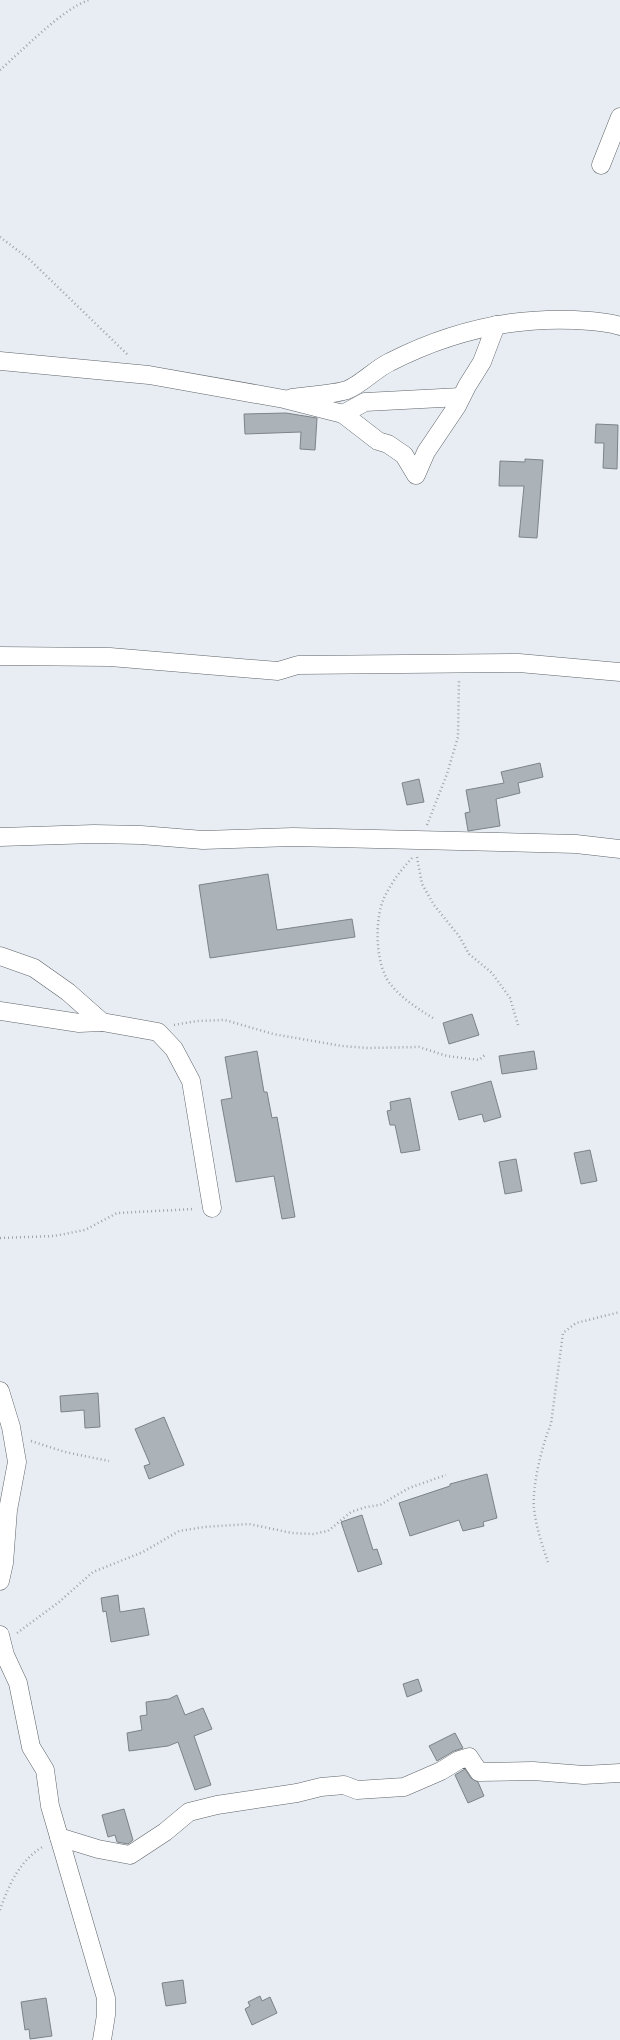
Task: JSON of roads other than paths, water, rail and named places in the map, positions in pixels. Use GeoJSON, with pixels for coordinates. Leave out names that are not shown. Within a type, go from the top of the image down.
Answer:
{"type":"FeatureCollection","features":[{"type":"Feature","properties":{"kind":"street"},"geometry":{"type":"LineString","coordinates":[[601,165],[620,117]]}},
{"type":"Feature","properties":{"kind":"street"},"geometry":{"type":"LineString","coordinates":[[284,399],[346,390],[389,362],[449,335],[496,324],[506,322],[560,320],[609,322],[620,326]]}},
{"type":"Feature","properties":{"kind":"street"},"geometry":{"type":"LineString","coordinates":[[0,361],[149,375],[284,399],[343,414],[378,441],[388,444],[404,455],[416,475],[426,452],[462,397],[482,362],[496,324]]}},
{"type":"Feature","properties":{"kind":"street"},"geometry":{"type":"LineString","coordinates":[[343,414],[365,402],[462,397]]}},
{"type":"Feature","properties":{"kind":"street"},"geometry":{"type":"LineString","coordinates":[[0,656],[110,657],[278,671],[298,665],[459,662],[519,663],[620,672]]}},
{"type":"Feature","properties":{"kind":"street"},"geometry":{"type":"LineString","coordinates":[[0,837],[94,834],[141,835],[203,840],[294,837],[576,844],[620,849]]}},
{"type":"Feature","properties":{"kind":"street"},"geometry":{"type":"LineString","coordinates":[[0,956],[34,968],[68,992],[102,1022]]}},
{"type":"Feature","properties":{"kind":"street"},"geometry":{"type":"LineString","coordinates":[[0,1011],[79,1023],[102,1022],[158,1032],[174,1049],[191,1080],[212,1208]]}},
{"type":"Feature","properties":{"kind":"street"},"geometry":{"type":"LineString","coordinates":[[0,1391],[12,1432],[17,1462],[2,1526],[4,1563],[0,1581]]}},
{"type":"Feature","properties":{"kind":"street"},"geometry":{"type":"LineString","coordinates":[[1,1640],[18,1683],[31,1747],[45,1770],[50,1806],[106,1998],[106,2015],[102,2040]]}},
{"type":"Feature","properties":{"kind":"street"},"geometry":{"type":"LineString","coordinates":[[59,1837],[98,1849],[130,1855],[165,1832],[189,1812],[217,1805],[297,1793],[321,1787],[344,1785],[357,1790],[404,1787],[441,1772],[459,1760],[470,1757],[479,1772],[533,1771],[584,1775],[620,1773]]}}]}
